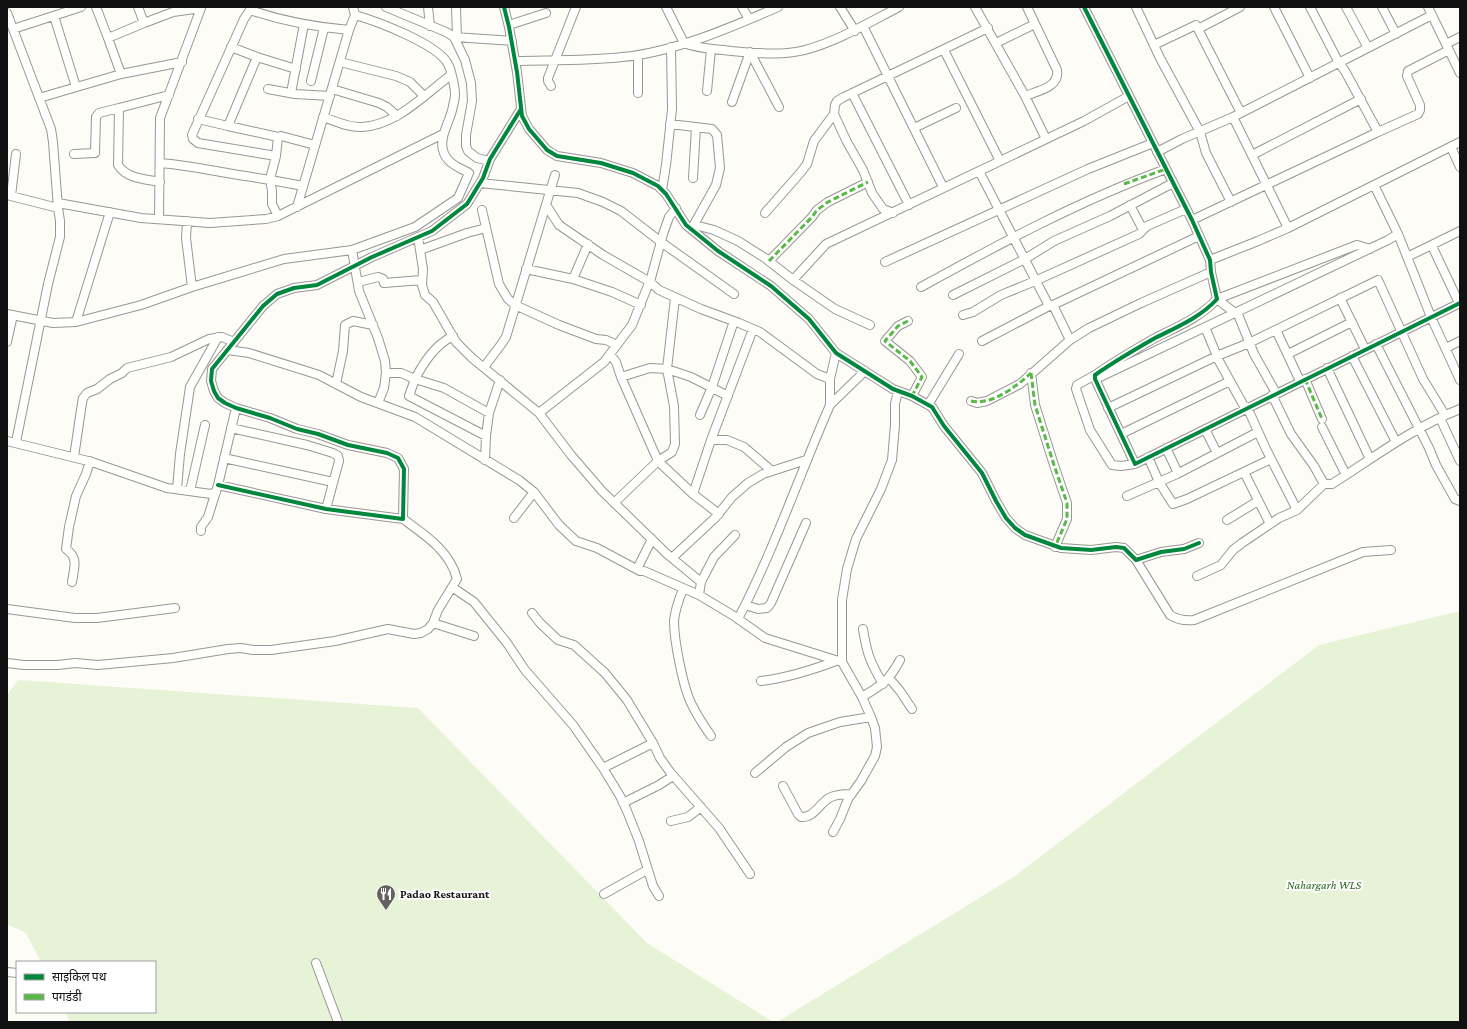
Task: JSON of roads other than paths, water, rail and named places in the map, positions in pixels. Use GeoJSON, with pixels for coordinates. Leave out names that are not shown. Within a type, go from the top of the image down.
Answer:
{"type":"FeatureCollection","features":[{"type":"Feature","properties":{"kind":"street"},"geometry":{"type":"LineString","coordinates":[[13,29],[81,7]]}},
{"type":"Feature","properties":{"kind":"street"},"geometry":{"type":"LineString","coordinates":[[96,7],[121,74]]}},
{"type":"Feature","properties":{"kind":"street"},"geometry":{"type":"LineString","coordinates":[[138,7],[144,23]]}},
{"type":"Feature","properties":{"kind":"street"},"geometry":{"type":"LineString","coordinates":[[386,7],[398,10],[455,37],[512,41]]}},
{"type":"Feature","properties":{"kind":"street"},"geometry":{"type":"LineString","coordinates":[[428,7],[430,26]]}},
{"type":"Feature","properties":{"kind":"street"},"geometry":{"type":"LineString","coordinates":[[456,7],[455,37],[465,60],[471,83],[472,101],[466,134],[466,146],[468,151],[477,158],[488,162]]}},
{"type":"Feature","properties":{"kind":"street"},"geometry":{"type":"LineString","coordinates":[[504,7],[512,41],[522,116],[529,129],[547,150],[557,156],[601,163],[633,173],[658,186],[676,208],[686,224],[724,234],[738,241],[769,261],[793,280],[835,309],[870,324]]}},
{"type":"Feature","properties":{"kind":"street"},"geometry":{"type":"LineString","coordinates":[[551,86],[548,82],[548,78],[576,7]]}},
{"type":"Feature","properties":{"kind":"street"},"geometry":{"type":"LineString","coordinates":[[666,7],[684,43],[693,47],[774,53],[803,50],[855,31],[899,7]]}},
{"type":"Feature","properties":{"kind":"street"},"geometry":{"type":"LineString","coordinates":[[742,7],[749,20]]}},
{"type":"Feature","properties":{"kind":"street"},"geometry":{"type":"LineString","coordinates":[[515,61],[622,57],[638,55],[684,43],[749,20],[778,7]]}},
{"type":"Feature","properties":{"kind":"street"},"geometry":{"type":"LineString","coordinates":[[840,7],[855,31]]}},
{"type":"Feature","properties":{"kind":"street"},"geometry":{"type":"LineString","coordinates":[[975,7],[1025,96],[1046,139]]}},
{"type":"Feature","properties":{"kind":"street"},"geometry":{"type":"LineString","coordinates":[[1025,96],[1051,86],[1057,80],[1058,76],[1057,70],[1027,7]]}},
{"type":"Feature","properties":{"kind":"street"},"geometry":{"type":"LineString","coordinates":[[1084,7],[1192,220],[1210,260],[1210,272],[1217,299],[1236,312],[1292,434],[1314,466],[1324,484]]}},
{"type":"Feature","properties":{"kind":"street"},"geometry":{"type":"LineString","coordinates":[[1136,7],[1154,45],[1200,132],[1206,154],[1231,202]]}},
{"type":"Feature","properties":{"kind":"street"},"geometry":{"type":"LineString","coordinates":[[1198,29],[1240,7]]}},
{"type":"Feature","properties":{"kind":"street"},"geometry":{"type":"LineString","coordinates":[[1274,7],[1310,78]]}},
{"type":"Feature","properties":{"kind":"street"},"geometry":{"type":"LineString","coordinates":[[1310,7],[1339,63],[1361,99],[1378,132]]}},
{"type":"Feature","properties":{"kind":"street"},"geometry":{"type":"LineString","coordinates":[[1346,7],[1368,48]]}},
{"type":"Feature","properties":{"kind":"street"},"geometry":{"type":"LineString","coordinates":[[1382,7],[1396,34]]}},
{"type":"Feature","properties":{"kind":"street"},"geometry":{"type":"LineString","coordinates":[[1428,7],[1460,73]]}},
{"type":"Feature","properties":{"kind":"street"},"geometry":{"type":"LineString","coordinates":[[108,38],[173,12],[202,8],[160,118],[159,219]]}},
{"type":"Feature","properties":{"kind":"street"},"geometry":{"type":"LineString","coordinates":[[276,156],[198,143],[193,139],[192,134],[198,119],[244,19],[250,9],[270,17],[324,28],[349,30]]}},
{"type":"Feature","properties":{"kind":"street"},"geometry":{"type":"LineString","coordinates":[[7,342],[10,315],[53,323],[76,322],[141,305],[192,287],[284,259],[352,250],[415,227],[458,198],[469,173],[449,162],[444,156],[442,148],[444,134],[452,109],[455,93],[449,65],[442,55],[423,43],[370,19],[354,10],[297,207]]}},
{"type":"Feature","properties":{"kind":"street"},"geometry":{"type":"LineString","coordinates":[[7,13],[51,129],[60,221],[60,237],[40,321],[16,442]]}},
{"type":"Feature","properties":{"kind":"street"},"geometry":{"type":"LineString","coordinates":[[509,25],[546,13]]}},
{"type":"Feature","properties":{"kind":"street"},"geometry":{"type":"LineString","coordinates":[[1158,152],[1237,115],[1432,15]]}},
{"type":"Feature","properties":{"kind":"street"},"geometry":{"type":"LineString","coordinates":[[54,16],[76,87]]}},
{"type":"Feature","properties":{"kind":"street"},"geometry":{"type":"LineString","coordinates":[[291,93],[304,24]]}},
{"type":"Feature","properties":{"kind":"street"},"geometry":{"type":"LineString","coordinates":[[996,43],[1035,24]]}},
{"type":"Feature","properties":{"kind":"street"},"geometry":{"type":"LineString","coordinates":[[1154,45],[1196,25],[1237,115],[1252,155],[1288,228]]}},
{"type":"Feature","properties":{"kind":"street"},"geometry":{"type":"LineString","coordinates":[[863,26],[887,77],[943,187]]}},
{"type":"Feature","properties":{"kind":"street"},"geometry":{"type":"LineString","coordinates":[[311,81],[324,28]]}},
{"type":"Feature","properties":{"kind":"street"},"geometry":{"type":"LineString","coordinates":[[765,213],[804,168],[811,153],[814,141],[834,114],[837,101],[988,28]]}},
{"type":"Feature","properties":{"kind":"street"},"geometry":{"type":"LineString","coordinates":[[1192,220],[1418,114],[1420,105],[1407,76],[1408,71],[1447,47],[1460,37]]}},
{"type":"Feature","properties":{"kind":"street"},"geometry":{"type":"LineString","coordinates":[[231,47],[296,69]]}},
{"type":"Feature","properties":{"kind":"street"},"geometry":{"type":"LineString","coordinates":[[662,190],[672,109],[671,47]]}},
{"type":"Feature","properties":{"kind":"street"},"geometry":{"type":"LineString","coordinates":[[707,91],[711,48]]}},
{"type":"Feature","properties":{"kind":"street"},"geometry":{"type":"LineString","coordinates":[[944,50],[1000,161]]}},
{"type":"Feature","properties":{"kind":"street"},"geometry":{"type":"LineString","coordinates":[[732,102],[750,52]]}},
{"type":"Feature","properties":{"kind":"street"},"geometry":{"type":"LineString","coordinates":[[750,52],[779,107]]}},
{"type":"Feature","properties":{"kind":"street"},"geometry":{"type":"LineString","coordinates":[[638,55],[638,93]]}},
{"type":"Feature","properties":{"kind":"street"},"geometry":{"type":"LineString","coordinates":[[228,126],[257,57]]}},
{"type":"Feature","properties":{"kind":"street"},"geometry":{"type":"LineString","coordinates":[[39,98],[121,74],[182,62]]}},
{"type":"Feature","properties":{"kind":"street"},"geometry":{"type":"LineString","coordinates":[[340,62],[396,76],[410,82],[424,96]]}},
{"type":"Feature","properties":{"kind":"street"},"geometry":{"type":"LineString","coordinates":[[323,117],[348,126],[361,128],[392,120],[451,75]]}},
{"type":"Feature","properties":{"kind":"street"},"geometry":{"type":"LineString","coordinates":[[268,89],[291,93],[331,92],[387,106],[397,116]]}},
{"type":"Feature","properties":{"kind":"street"},"geometry":{"type":"LineString","coordinates":[[852,93],[909,205]]}},
{"type":"Feature","properties":{"kind":"street"},"geometry":{"type":"LineString","coordinates":[[74,154],[95,153],[96,117],[99,112],[169,95]]}},
{"type":"Feature","properties":{"kind":"street"},"geometry":{"type":"LineString","coordinates":[[793,280],[826,244],[1084,121],[1128,96]]}},
{"type":"Feature","properties":{"kind":"street"},"geometry":{"type":"LineString","coordinates":[[1252,155],[1361,99]]}},
{"type":"Feature","properties":{"kind":"street"},"geometry":{"type":"LineString","coordinates":[[119,108],[118,164],[126,174],[133,177],[160,182]]}},
{"type":"Feature","properties":{"kind":"street"},"geometry":{"type":"LineString","coordinates":[[914,128],[956,108]]}},
{"type":"Feature","properties":{"kind":"street"},"geometry":{"type":"LineString","coordinates":[[177,489],[180,454],[190,387],[225,339],[277,294],[294,288],[317,285],[372,257],[432,231],[467,204],[481,181],[488,162],[521,109]]}},
{"type":"Feature","properties":{"kind":"street"},"geometry":{"type":"LineString","coordinates":[[834,114],[846,142],[863,170],[872,193],[883,209],[893,213]]}},
{"type":"Feature","properties":{"kind":"street"},"geometry":{"type":"LineString","coordinates":[[198,119],[278,137],[281,136],[315,145]]}},
{"type":"Feature","properties":{"kind":"street"},"geometry":{"type":"LineString","coordinates":[[670,124],[712,129],[717,135],[720,168],[716,185],[693,227]]}},
{"type":"Feature","properties":{"kind":"street"},"geometry":{"type":"LineString","coordinates":[[693,178],[696,127]]}},
{"type":"Feature","properties":{"kind":"street"},"geometry":{"type":"LineString","coordinates":[[16,154],[9,195],[58,206],[110,212],[141,218],[210,222],[266,219],[278,216],[444,134]]}},
{"type":"Feature","properties":{"kind":"street"},"geometry":{"type":"LineString","coordinates":[[278,137],[276,156],[270,179],[272,204],[278,216]]}},
{"type":"Feature","properties":{"kind":"street"},"geometry":{"type":"LineString","coordinates":[[1210,260],[1288,228],[1460,142]]}},
{"type":"Feature","properties":{"kind":"street"},"geometry":{"type":"LineString","coordinates":[[885,262],[1088,169],[1153,143]]}},
{"type":"Feature","properties":{"kind":"street"},"geometry":{"type":"LineString","coordinates":[[1451,147],[1460,166]]}},
{"type":"Feature","properties":{"kind":"street"},"geometry":{"type":"LineString","coordinates":[[160,163],[270,179],[303,186]]}},
{"type":"Feature","properties":{"kind":"street"},"geometry":{"type":"LineString","coordinates":[[921,287],[1013,236],[1124,184],[1166,169]]}},
{"type":"Feature","properties":{"kind":"street"},"geometry":{"type":"LineString","coordinates":[[979,171],[1035,281],[1070,340]]}},
{"type":"Feature","properties":{"kind":"street"},"geometry":{"type":"LineString","coordinates":[[484,367],[506,337],[546,205],[549,190],[555,175]]}},
{"type":"Feature","properties":{"kind":"street"},"geometry":{"type":"LineString","coordinates":[[481,181],[578,193],[603,202],[621,211],[662,238],[734,294]]}},
{"type":"Feature","properties":{"kind":"street"},"geometry":{"type":"LineString","coordinates":[[769,261],[817,210],[828,202],[868,182]]}},
{"type":"Feature","properties":{"kind":"street"},"geometry":{"type":"LineString","coordinates":[[953,295],[1025,259],[1054,241],[1173,183]]}},
{"type":"Feature","properties":{"kind":"street"},"geometry":{"type":"LineString","coordinates":[[1374,185],[1398,234],[1460,380]]}},
{"type":"Feature","properties":{"kind":"street"},"geometry":{"type":"LineString","coordinates":[[546,205],[559,225],[603,255],[650,282],[659,290],[675,298],[753,329],[817,374],[830,379]]}},
{"type":"Feature","properties":{"kind":"street"},"geometry":{"type":"LineString","coordinates":[[1130,205],[1143,230]]}},
{"type":"Feature","properties":{"kind":"street"},"geometry":{"type":"LineString","coordinates":[[539,413],[604,362],[632,325],[650,282],[669,217],[676,208]]}},
{"type":"Feature","properties":{"kind":"street"},"geometry":{"type":"LineString","coordinates":[[963,315],[973,312],[1001,295],[1139,234],[1147,226],[1186,209]]}},
{"type":"Feature","properties":{"kind":"street"},"geometry":{"type":"LineString","coordinates":[[482,210],[499,284],[508,299],[515,305],[558,325],[596,339],[606,340],[616,346]]}},
{"type":"Feature","properties":{"kind":"street"},"geometry":{"type":"LineString","coordinates":[[76,322],[110,212]]}},
{"type":"Feature","properties":{"kind":"street"},"geometry":{"type":"LineString","coordinates":[[187,221],[186,238],[192,287]]}},
{"type":"Feature","properties":{"kind":"street"},"geometry":{"type":"LineString","coordinates":[[415,227],[420,236],[420,250],[423,269],[422,280],[425,295],[433,302],[456,342],[539,413],[571,455],[614,503],[672,558],[701,582]]}},
{"type":"Feature","properties":{"kind":"street"},"geometry":{"type":"LineString","coordinates":[[693,227],[718,251],[771,286],[809,318],[836,352],[893,389],[912,396],[932,407],[944,426],[982,473],[1006,518],[1015,528],[1025,535],[1055,547],[1091,550],[1116,547],[1124,548],[1136,560],[1170,615],[1177,619],[1194,620],[1363,552],[1391,550]]}},
{"type":"Feature","properties":{"kind":"street"},"geometry":{"type":"LineString","coordinates":[[420,250],[467,233],[486,228]]}},
{"type":"Feature","properties":{"kind":"street"},"geometry":{"type":"LineString","coordinates":[[1407,257],[1460,231]]}},
{"type":"Feature","properties":{"kind":"street"},"geometry":{"type":"LineString","coordinates":[[1398,234],[1370,249],[1205,327],[1076,385],[1090,430],[1112,465],[1121,466],[1135,464],[1460,303],[1432,246]]}},
{"type":"Feature","properties":{"kind":"street"},"geometry":{"type":"LineString","coordinates":[[982,341],[1051,306],[1199,236]]}},
{"type":"Feature","properties":{"kind":"street"},"geometry":{"type":"LineString","coordinates":[[573,279],[588,244]]}},
{"type":"Feature","properties":{"kind":"street"},"geometry":{"type":"LineString","coordinates":[[1095,377],[1121,357],[1184,323],[1210,306],[1217,299],[1357,245],[1370,249]]}},
{"type":"Feature","properties":{"kind":"street"},"geometry":{"type":"LineString","coordinates":[[352,250],[359,291],[373,325],[385,361],[386,373],[384,388],[378,404]]}},
{"type":"Feature","properties":{"kind":"street"},"geometry":{"type":"LineString","coordinates":[[526,269],[573,279],[612,292],[641,305]]}},
{"type":"Feature","properties":{"kind":"street"},"geometry":{"type":"LineString","coordinates":[[971,401],[978,403],[987,401],[1020,384],[1070,340],[1089,328],[1210,272]]}},
{"type":"Feature","properties":{"kind":"street"},"geometry":{"type":"LineString","coordinates":[[358,282],[378,277],[383,279],[384,283],[422,280]]}},
{"type":"Feature","properties":{"kind":"street"},"geometry":{"type":"LineString","coordinates":[[1108,408],[1217,356],[1249,343],[1378,280],[1442,417],[1460,461]]}},
{"type":"Feature","properties":{"kind":"street"},"geometry":{"type":"LineString","coordinates":[[614,503],[658,461],[672,452],[675,444],[674,406],[667,369],[675,298]]}},
{"type":"Feature","properties":{"kind":"street"},"geometry":{"type":"LineString","coordinates":[[1340,298],[1365,349]]}},
{"type":"Feature","properties":{"kind":"street"},"geometry":{"type":"LineString","coordinates":[[336,384],[345,325],[353,321],[373,325]]}},
{"type":"Feature","properties":{"kind":"street"},"geometry":{"type":"LineString","coordinates":[[700,415],[712,387],[734,321]]}},
{"type":"Feature","properties":{"kind":"street"},"geometry":{"type":"LineString","coordinates":[[908,321],[898,326],[885,340],[910,361],[922,377],[912,396]]}},
{"type":"Feature","properties":{"kind":"street"},"geometry":{"type":"LineString","coordinates":[[1288,354],[1352,322]]}},
{"type":"Feature","properties":{"kind":"street"},"geometry":{"type":"LineString","coordinates":[[1205,327],[1217,356],[1246,408],[1296,510]]}},
{"type":"Feature","properties":{"kind":"street"},"geometry":{"type":"LineString","coordinates":[[693,494],[711,440],[753,329]]}},
{"type":"Feature","properties":{"kind":"street"},"geometry":{"type":"LineString","coordinates":[[1276,330],[1303,380],[1346,475]]}},
{"type":"Feature","properties":{"kind":"street"},"geometry":{"type":"LineString","coordinates":[[452,336],[443,340],[424,362],[415,378],[409,396],[486,436]]}},
{"type":"Feature","properties":{"kind":"street"},"geometry":{"type":"LineString","coordinates":[[74,457],[82,403],[87,393],[97,389],[110,379],[122,373],[127,368],[171,357],[209,339],[225,339]]}},
{"type":"Feature","properties":{"kind":"street"},"geometry":{"type":"LineString","coordinates":[[225,339],[228,350]]}},
{"type":"Feature","properties":{"kind":"street"},"geometry":{"type":"LineString","coordinates":[[1446,348],[1460,341]]}},
{"type":"Feature","properties":{"kind":"street"},"geometry":{"type":"LineString","coordinates":[[1376,344],[1420,430],[1436,465],[1455,499],[1460,501]]}},
{"type":"Feature","properties":{"kind":"street"},"geometry":{"type":"LineString","coordinates":[[228,350],[249,353],[319,376],[360,397],[415,417],[519,480],[534,492],[559,525],[576,541],[597,548],[636,569],[699,596],[738,619],[765,638],[839,661]]}},
{"type":"Feature","properties":{"kind":"street"},"geometry":{"type":"LineString","coordinates":[[228,350],[212,369],[211,381],[218,398],[236,408],[270,418],[297,429],[318,434],[348,445],[387,453],[398,458],[404,469],[403,519]]}},
{"type":"Feature","properties":{"kind":"street"},"geometry":{"type":"LineString","coordinates":[[830,405],[830,379],[836,352]]}},
{"type":"Feature","properties":{"kind":"street"},"geometry":{"type":"LineString","coordinates":[[610,354],[616,362],[621,377],[658,461],[693,494],[718,514]]}},
{"type":"Feature","properties":{"kind":"street"},"geometry":{"type":"LineString","coordinates":[[928,405],[959,354]]}},
{"type":"Feature","properties":{"kind":"street"},"geometry":{"type":"LineString","coordinates":[[1352,356],[1396,442]]}},
{"type":"Feature","properties":{"kind":"street"},"geometry":{"type":"LineString","coordinates":[[621,377],[650,368],[667,369],[691,377],[728,396]]}},
{"type":"Feature","properties":{"kind":"street"},"geometry":{"type":"LineString","coordinates":[[1327,368],[1370,459]]}},
{"type":"Feature","properties":{"kind":"street"},"geometry":{"type":"LineString","coordinates":[[738,619],[773,543],[830,405],[865,371]]}},
{"type":"Feature","properties":{"kind":"street"},"geometry":{"type":"LineString","coordinates":[[386,373],[402,373],[444,388],[489,413]]}},
{"type":"Feature","properties":{"kind":"street"},"geometry":{"type":"LineString","coordinates":[[1031,373],[1035,405],[1067,503],[1067,519],[1055,547]]}},
{"type":"Feature","properties":{"kind":"street"},"geometry":{"type":"LineString","coordinates":[[1095,377],[1135,464]]}},
{"type":"Feature","properties":{"kind":"street"},"geometry":{"type":"LineString","coordinates":[[485,460],[489,413],[500,380]]}},
{"type":"Feature","properties":{"kind":"street"},"geometry":{"type":"LineString","coordinates":[[1121,434],[1230,381]]}},
{"type":"Feature","properties":{"kind":"street"},"geometry":{"type":"LineString","coordinates":[[833,832],[852,794],[875,756],[877,747],[875,728],[871,717],[862,697],[839,661],[842,600],[846,569],[856,539],[881,490],[892,460],[895,404],[898,391]]}},
{"type":"Feature","properties":{"kind":"street"},"geometry":{"type":"LineString","coordinates":[[201,531],[201,527],[208,517],[217,489],[236,408]]}},
{"type":"Feature","properties":{"kind":"street"},"geometry":{"type":"LineString","coordinates":[[1197,576],[1221,566],[1233,550],[1278,518],[1296,510],[1324,484],[1332,484],[1396,442],[1442,417],[1460,410]]}},
{"type":"Feature","properties":{"kind":"street"},"geometry":{"type":"LineString","coordinates":[[190,491],[205,425]]}},
{"type":"Feature","properties":{"kind":"street"},"geometry":{"type":"LineString","coordinates":[[231,428],[295,442],[333,453],[338,456],[339,461],[326,509]]}},
{"type":"Feature","properties":{"kind":"street"},"geometry":{"type":"LineString","coordinates":[[295,442],[297,429]]}},
{"type":"Feature","properties":{"kind":"street"},"geometry":{"type":"LineString","coordinates":[[1204,429],[1217,453]]}},
{"type":"Feature","properties":{"kind":"street"},"geometry":{"type":"LineString","coordinates":[[1127,496],[1178,473],[1258,432]]}},
{"type":"Feature","properties":{"kind":"street"},"geometry":{"type":"LineString","coordinates":[[711,440],[727,440],[744,447],[772,471]]}},
{"type":"Feature","properties":{"kind":"street"},"geometry":{"type":"LineString","coordinates":[[7,441],[90,461],[167,488],[211,494],[217,489]]}},
{"type":"Feature","properties":{"kind":"street"},"geometry":{"type":"LineString","coordinates":[[1166,448],[1178,473]]}},
{"type":"Feature","properties":{"kind":"street"},"geometry":{"type":"LineString","coordinates":[[1148,457],[1159,482],[1173,504],[1187,499],[1271,459]]}},
{"type":"Feature","properties":{"kind":"street"},"geometry":{"type":"LineString","coordinates":[[224,458],[333,482]]}},
{"type":"Feature","properties":{"kind":"street"},"geometry":{"type":"LineString","coordinates":[[672,558],[718,514],[732,497],[748,483],[763,474],[806,460]]}},
{"type":"Feature","properties":{"kind":"street"},"geometry":{"type":"LineString","coordinates":[[72,582],[75,560],[73,554],[66,549],[68,527],[76,496],[90,461]]}},
{"type":"Feature","properties":{"kind":"street"},"geometry":{"type":"LineString","coordinates":[[1244,472],[1270,524]]}},
{"type":"Feature","properties":{"kind":"street"},"geometry":{"type":"LineString","coordinates":[[1452,493],[1460,488]]}},
{"type":"Feature","properties":{"kind":"street"},"geometry":{"type":"LineString","coordinates":[[7,663],[24,665],[58,665],[75,663],[98,665],[173,658],[228,649],[241,648],[271,650],[335,641],[388,629],[414,634],[421,633],[428,629],[433,623],[438,610],[457,579],[454,568],[444,553],[428,537],[403,519],[326,509],[217,489]]}},
{"type":"Feature","properties":{"kind":"street"},"geometry":{"type":"LineString","coordinates":[[514,518],[534,492]]}},
{"type":"Feature","properties":{"kind":"street"},"geometry":{"type":"LineString","coordinates":[[1227,520],[1258,501]]}},
{"type":"Feature","properties":{"kind":"street"},"geometry":{"type":"LineString","coordinates":[[745,605],[758,609],[767,608],[771,603],[806,523]]}},
{"type":"Feature","properties":{"kind":"street"},"geometry":{"type":"LineString","coordinates":[[699,596],[701,582],[714,557],[735,535]]}},
{"type":"Feature","properties":{"kind":"street"},"geometry":{"type":"LineString","coordinates":[[636,569],[652,539]]}},
{"type":"Feature","properties":{"kind":"street"},"geometry":{"type":"LineString","coordinates":[[1136,560],[1161,552],[1184,549],[1199,543]]}},
{"type":"Feature","properties":{"kind":"street"},"geometry":{"type":"LineString","coordinates":[[452,587],[474,602],[507,642],[524,670],[574,725],[603,768],[623,803],[639,841],[653,886],[659,896]]}},
{"type":"Feature","properties":{"kind":"street"},"geometry":{"type":"LineString","coordinates":[[683,589],[677,603],[674,621],[679,655],[686,690],[692,705],[710,736]]}},
{"type":"Feature","properties":{"kind":"street"},"geometry":{"type":"LineString","coordinates":[[7,609],[74,618],[97,618],[175,608]]}},
{"type":"Feature","properties":{"kind":"street"},"geometry":{"type":"LineString","coordinates":[[532,613],[558,640],[574,645],[605,673],[627,700],[653,743],[660,758],[673,776],[719,828],[750,874]]}},
{"type":"Feature","properties":{"kind":"street"},"geometry":{"type":"LineString","coordinates":[[433,623],[474,636]]}},
{"type":"Feature","properties":{"kind":"street"},"geometry":{"type":"LineString","coordinates":[[863,629],[866,650],[871,665],[883,684]]}},
{"type":"Feature","properties":{"kind":"street"},"geometry":{"type":"LineString","coordinates":[[862,697],[883,684],[889,678],[900,660]]}},
{"type":"Feature","properties":{"kind":"street"},"geometry":{"type":"LineString","coordinates":[[761,681],[779,679],[839,661]]}},
{"type":"Feature","properties":{"kind":"street"},"geometry":{"type":"LineString","coordinates":[[889,678],[912,709]]}},
{"type":"Feature","properties":{"kind":"street"},"geometry":{"type":"LineString","coordinates":[[755,773],[786,747],[808,733],[840,722],[871,717]]}},
{"type":"Feature","properties":{"kind":"street"},"geometry":{"type":"LineString","coordinates":[[603,768],[653,743]]}},
{"type":"Feature","properties":{"kind":"street"},"geometry":{"type":"LineString","coordinates":[[623,803],[659,785],[673,776]]}},
{"type":"Feature","properties":{"kind":"street"},"geometry":{"type":"LineString","coordinates":[[783,786],[801,817],[810,816],[830,797],[842,794],[852,794]]}},
{"type":"Feature","properties":{"kind":"street"},"geometry":{"type":"LineString","coordinates":[[671,821],[688,817],[700,807]]}},
{"type":"Feature","properties":{"kind":"street"},"geometry":{"type":"LineString","coordinates":[[604,894],[647,870]]}},
{"type":"Feature","properties":{"kind":"street"},"geometry":{"type":"LineString","coordinates":[[316,963],[338,1022]]}},
{"type":"Feature","properties":{"kind":"place","name":"Padao Restaurant"},"geometry":{"type":"Point","coordinates":[386,911]}},
{"type":"Feature","properties":{"kind":"park label","name":"Nahargarh WLS"},"geometry":{"type":"Point","coordinates":[1324,885]}}]}
